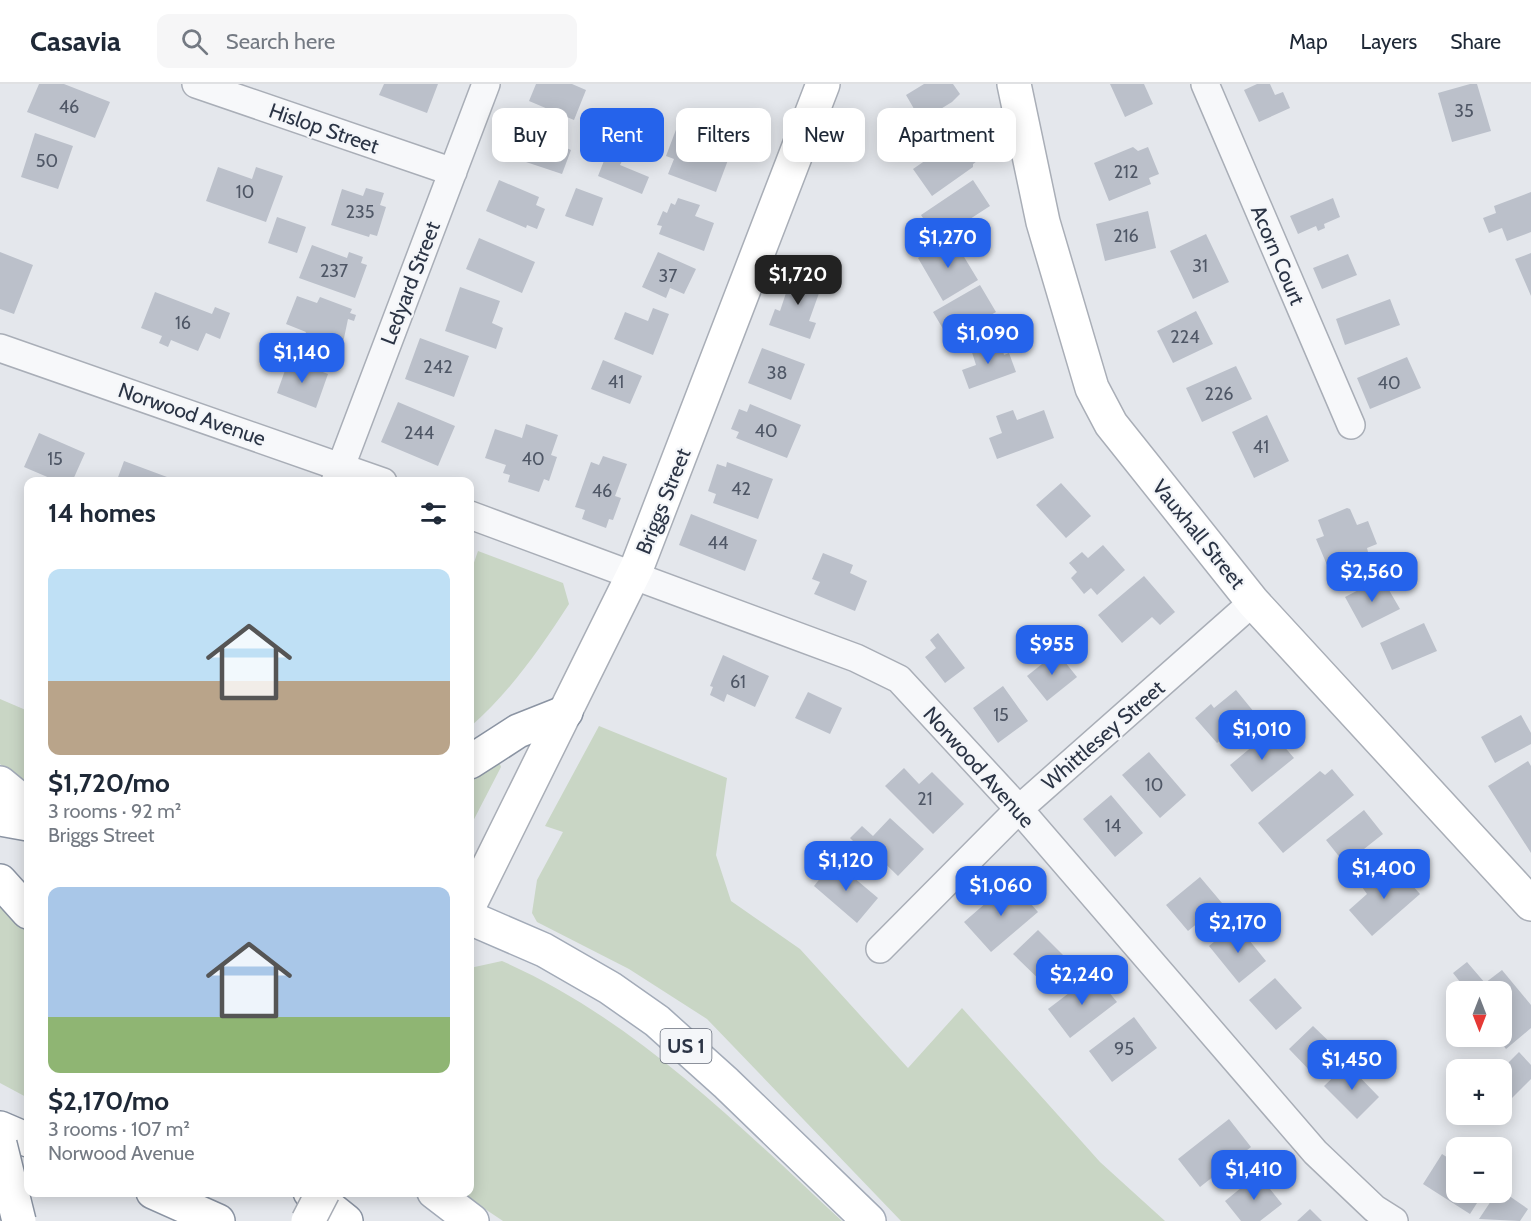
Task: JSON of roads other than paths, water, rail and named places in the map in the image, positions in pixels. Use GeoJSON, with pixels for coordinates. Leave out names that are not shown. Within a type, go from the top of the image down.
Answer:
{"type":"FeatureCollection","features":[{"type":"Feature","properties":{"kind":"main road","name":"Briggs Street"},"geometry":{"type":"LineString","coordinates":[[474,896],[633,576],[823,84]]}},
{"type":"Feature","properties":{"kind":"main road","name":"Vauxhall Street"},"geometry":{"type":"LineString","coordinates":[[1014,84],[1043,222],[1092,388],[1111,424],[1253,602],[1531,904]]}},
{"type":"Feature","properties":{"kind":"main road"},"geometry":{"type":"LineString","coordinates":[[474,759],[518,731],[566,712]]}},
{"type":"Feature","properties":{"kind":"main road"},"geometry":{"type":"LineString","coordinates":[[0,783],[24,803]]}},
{"type":"Feature","properties":{"kind":"main road"},"geometry":{"type":"LineString","coordinates":[[0,819],[24,823]]}},
{"type":"Feature","properties":{"kind":"main road"},"geometry":{"type":"LineString","coordinates":[[0,881],[24,908]]}},
{"type":"Feature","properties":{"kind":"main road","name":"US 1"},"geometry":{"type":"LineString","coordinates":[[474,920],[544,950],[610,988],[657,1021],[726,1083],[869,1221]]}},
{"type":"Feature","properties":{"kind":"main road"},"geometry":{"type":"LineString","coordinates":[[0,1128],[24,1138]]}},
{"type":"Feature","properties":{"kind":"main road"},"geometry":{"type":"LineString","coordinates":[[0,1144],[20,1221]]}},
{"type":"Feature","properties":{"kind":"main road"},"geometry":{"type":"LineString","coordinates":[[164,1197],[218,1221]]}},
{"type":"Feature","properties":{"kind":"main road"},"geometry":{"type":"LineString","coordinates":[[316,1197],[346,1221]]}},
{"type":"Feature","properties":{"kind":"main road"},"geometry":{"type":"LineString","coordinates":[[308,1221],[320,1197]]}},
{"type":"Feature","properties":{"kind":"main road"},"geometry":{"type":"LineString","coordinates":[[441,1197],[472,1221]]}},
{"type":"Feature","properties":{"kind":"main road"},"geometry":{"type":"LineString","coordinates":[[0,1212],[20,1221]]}},
{"type":"Feature","properties":{"kind":"street","name":"Hislop Street"},"geometry":{"type":"LineString","coordinates":[[196,84],[453,172]]}},
{"type":"Feature","properties":{"kind":"street","name":"Ledyard Street"},"geometry":{"type":"LineString","coordinates":[[338,473],[486,84]]}},
{"type":"Feature","properties":{"kind":"street","name":"Acorn Court"},"geometry":{"type":"LineString","coordinates":[[1205,84],[1351,425]]}},
{"type":"Feature","properties":{"kind":"street","name":"Norwood Avenue"},"geometry":{"type":"LineString","coordinates":[[0,348],[338,473],[358,477]]}},
{"type":"Feature","properties":{"kind":"street","name":"Norwood Avenue"},"geometry":{"type":"LineString","coordinates":[[474,516],[856,658],[899,679],[1019,809],[1315,1152],[1376,1209],[1394,1221]]}},
{"type":"Feature","properties":{"kind":"street","name":"Whittlesey Street"},"geometry":{"type":"LineString","coordinates":[[880,949],[1019,809],[1253,602]]}}]}
